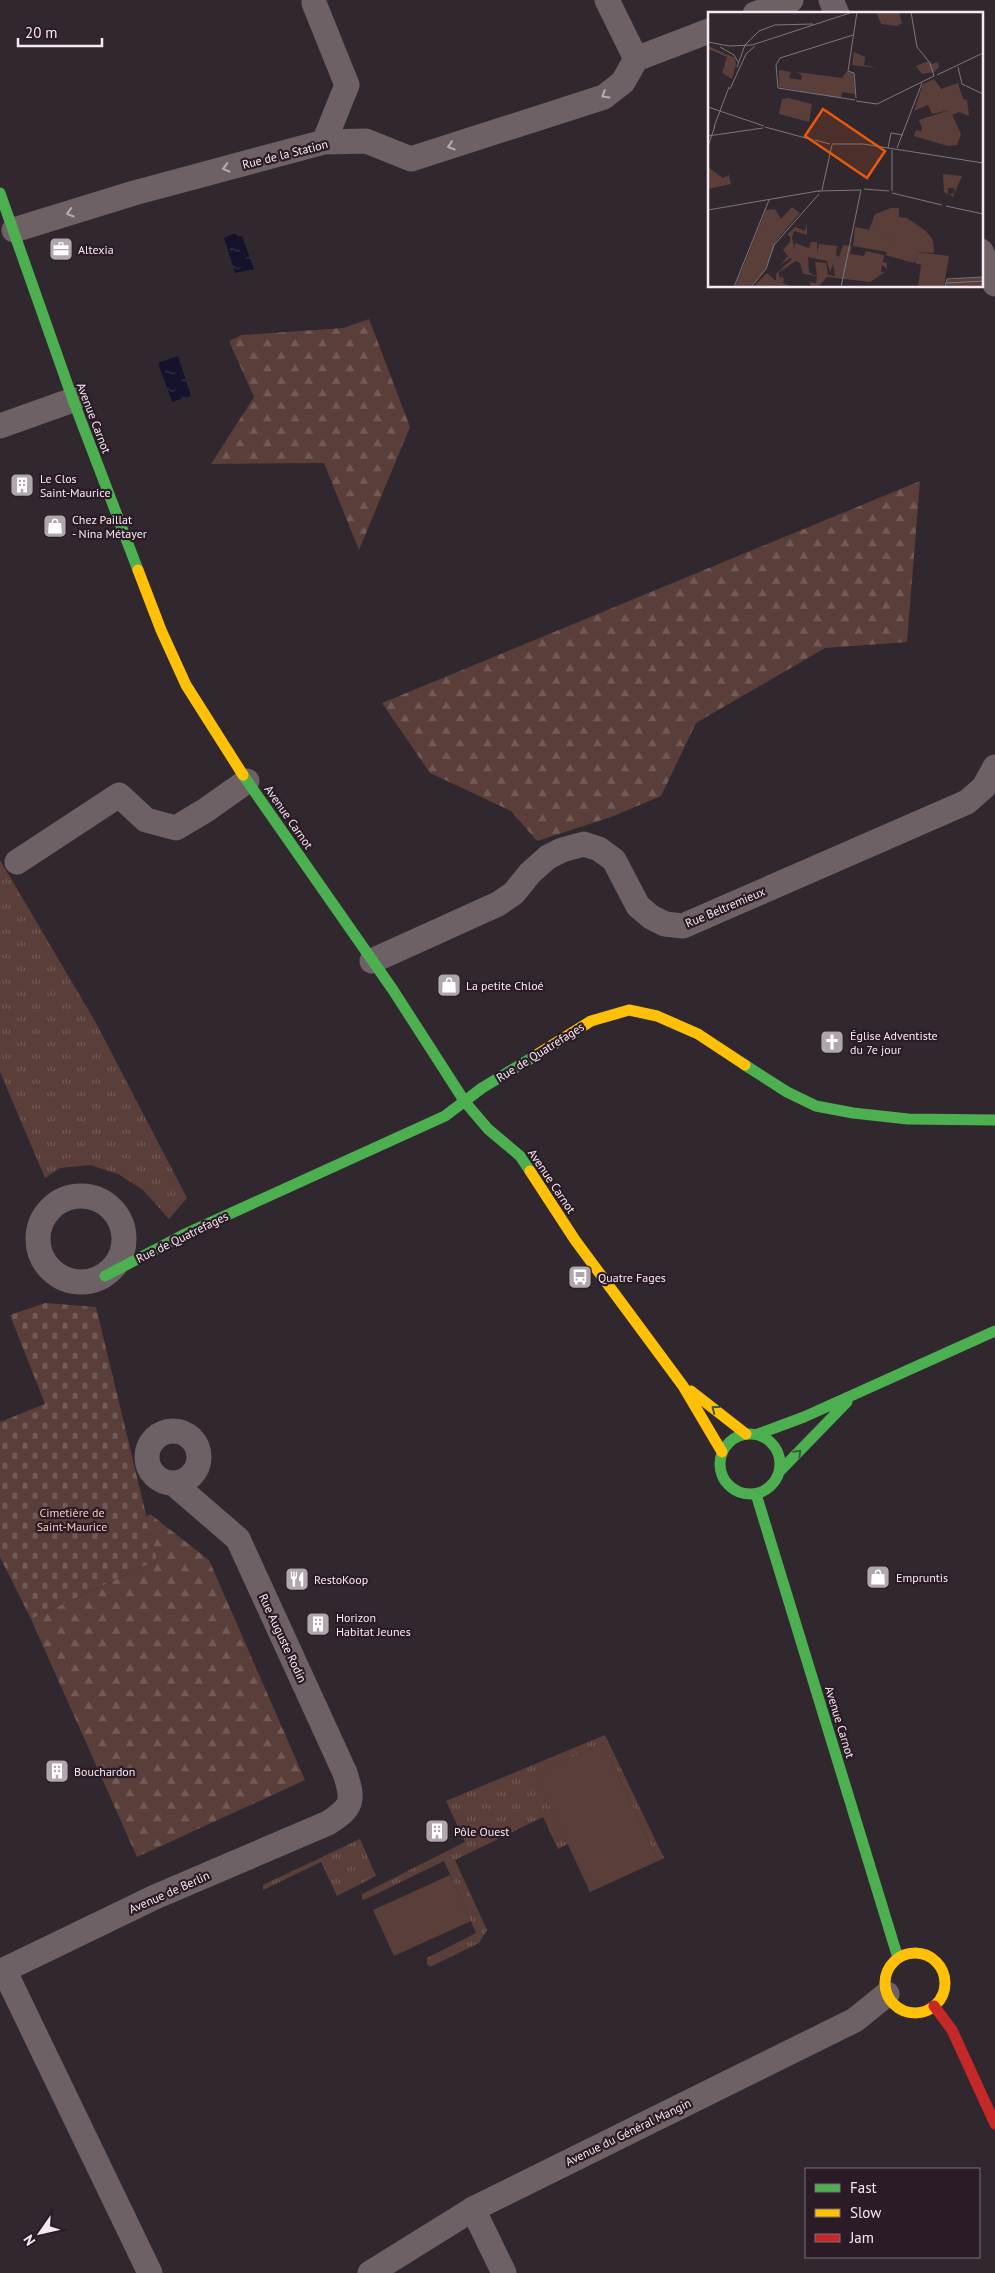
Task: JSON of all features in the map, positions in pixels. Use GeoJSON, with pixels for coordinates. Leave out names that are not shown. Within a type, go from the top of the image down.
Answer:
{"type":"FeatureCollection","features":[{"type":"Feature","properties":{"kind":"main road","name":"Avenue Carnot"},"geometry":{"type":"LineString","coordinates":[[0,193],[72,400],[176,666],[186,685],[247,781],[404,1006],[465,1102],[488,1129],[520,1156],[575,1240],[683,1386],[722,1452]]}},
{"type":"Feature","properties":{"kind":"main road","name":"Rue de Quatrefages"},"geometry":{"type":"LineString","coordinates":[[105,1276],[183,1235],[444,1116],[482,1088],[591,1021],[613,1013],[629,1010],[657,1016],[698,1034],[787,1092],[816,1106],[853,1113],[908,1119],[995,1120]]}},
{"type":"Feature","properties":{"kind":"main road"},"geometry":{"type":"LineString","coordinates":[[758,1434],[773,1444],[778,1452],[779,1472],[776,1480],[769,1488],[756,1494],[742,1493],[733,1489],[726,1482],[721,1474],[719,1465],[722,1452],[732,1439],[746,1434],[758,1434],[804,1417],[995,1331]]}},
{"type":"Feature","properties":{"kind":"main road","name":"Avenue Carnot"},"geometry":{"type":"LineString","coordinates":[[683,1386],[746,1434]]}},
{"type":"Feature","properties":{"kind":"main road"},"geometry":{"type":"LineString","coordinates":[[779,1472],[859,1391]]}},
{"type":"Feature","properties":{"kind":"main road","name":"Avenue Carnot"},"geometry":{"type":"LineString","coordinates":[[756,1494],[898,1958]]}},
{"type":"Feature","properties":{"kind":"main road"},"geometry":{"type":"LineString","coordinates":[[910,1953],[920,1953],[937,1962],[945,1979],[945,1989],[942,1998],[934,2006],[918,2013],[908,2013],[892,2003],[887,1994],[885,1977],[888,1968],[898,1958],[910,1953]]}},
{"type":"Feature","properties":{"kind":"main road"},"geometry":{"type":"LineString","coordinates":[[934,2006],[952,2030],[995,2124]]}},
{"type":"Feature","properties":{"kind":"street"},"geometry":{"type":"LineString","coordinates":[[607,0],[636,59],[708,31]]}},
{"type":"Feature","properties":{"kind":"street"},"geometry":{"type":"LineString","coordinates":[[760,12],[791,0]]}},
{"type":"Feature","properties":{"kind":"street"},"geometry":{"type":"LineString","coordinates":[[831,0],[836,12]]}},
{"type":"Feature","properties":{"kind":"street"},"geometry":{"type":"LineString","coordinates":[[314,3],[347,85],[324,142]]}},
{"type":"Feature","properties":{"kind":"street","name":"Rue de la Station"},"geometry":{"type":"LineString","coordinates":[[14,230],[134,193],[324,142],[366,141],[411,159],[604,97],[622,82],[636,59]]}},
{"type":"Feature","properties":{"kind":"street"},"geometry":{"type":"LineString","coordinates":[[982,253],[995,284]]}},
{"type":"Feature","properties":{"kind":"street"},"geometry":{"type":"LineString","coordinates":[[0,426],[72,400]]}},
{"type":"Feature","properties":{"kind":"street","name":"Rue Beltremieux"},"geometry":{"type":"LineString","coordinates":[[372,961],[498,904],[514,893],[548,857],[562,850],[584,844],[599,849],[614,860],[638,906],[651,917],[665,924],[683,926],[967,802],[984,787],[995,767]]}},
{"type":"Feature","properties":{"kind":"street"},"geometry":{"type":"LineString","coordinates":[[17,862],[119,795],[146,820],[176,828],[206,810],[247,781]]}},
{"type":"Feature","properties":{"kind":"street","name":"Rue Auguste Rodin"},"geometry":{"type":"LineString","coordinates":[[173,1483],[238,1539],[345,1773],[352,1793],[348,1806],[340,1815]]}},
{"type":"Feature","properties":{"kind":"street","name":"Avenue de Berlin"},"geometry":{"type":"LineString","coordinates":[[2,1971],[155,1897],[328,1823],[340,1815]]}},
{"type":"Feature","properties":{"kind":"street"},"geometry":{"type":"LineString","coordinates":[[2,1971],[150,2273]]}},
{"type":"Feature","properties":{"kind":"street","name":"Avenue du Général Mangin"},"geometry":{"type":"LineString","coordinates":[[370,2273],[474,2209],[855,2020],[887,1994]]}},
{"type":"Feature","properties":{"kind":"street"},"geometry":{"type":"LineString","coordinates":[[474,2209],[504,2273]]}},
{"type":"Feature","properties":{"kind":"green space"},"geometry":{"type":"Polygon","coordinates":[[[369,319],[410,427],[359,550],[324,463],[211,464],[254,397],[229,341],[242,335],[343,328],[369,319]]]}},
{"type":"Feature","properties":{"kind":"green space"},"geometry":{"type":"Polygon","coordinates":[[[920,481],[907,642],[825,648],[696,723],[661,796],[611,817],[537,841],[511,811],[430,773],[382,703],[920,481]]]}},
{"type":"Feature","properties":{"kind":"green space"},"geometry":{"type":"Polygon","coordinates":[[[0,860],[96,1023],[187,1198],[169,1219],[143,1190],[118,1174],[90,1165],[60,1168],[45,1178],[0,1072],[0,860]]]}},
{"type":"Feature","properties":{"kind":"green space","name":"Cimetière de Saint-Maurice"},"geometry":{"type":"Polygon","coordinates":[[[45,1303],[96,1307],[157,1560],[31,1619],[0,1557],[0,1422],[45,1404],[10,1315],[45,1303]]]}},
{"type":"Feature","properties":{"kind":"green space"},"geometry":{"type":"Polygon","coordinates":[[[150,1514],[209,1560],[305,1780],[137,1857],[31,1619],[157,1560],[146,1517],[150,1514]]]}},
{"type":"Feature","properties":{"kind":"green space"},"geometry":{"type":"Polygon","coordinates":[[[605,1735],[664,1858],[658,1861],[603,1743],[536,1774],[568,1844],[558,1849],[543,1817],[455,1860],[487,1930],[479,1943],[430,1967],[427,1964],[427,1958],[476,1933],[444,1861],[364,1900],[362,1899],[362,1894],[465,1842],[446,1801],[605,1735]]]}},
{"type":"Feature","properties":{"kind":"green space"},"geometry":{"type":"Polygon","coordinates":[[[603,1743],[658,1861],[590,1892],[535,1774],[603,1743]]]}},
{"type":"Feature","properties":{"kind":"green space"},"geometry":{"type":"Polygon","coordinates":[[[360,1839],[376,1876],[337,1896],[321,1862],[263,1890],[263,1885],[360,1839]]]}},
{"type":"Feature","properties":{"kind":"green space"},"geometry":{"type":"Polygon","coordinates":[[[450,1875],[471,1921],[394,1956],[373,1910],[450,1875]]]}},
{"type":"Feature","properties":{"kind":"water"},"geometry":{"type":"Polygon","coordinates":[[[235,233],[238,236],[242,236],[254,269],[235,273],[224,238],[235,233]]]}},
{"type":"Feature","properties":{"kind":"water"},"geometry":{"type":"Polygon","coordinates":[[[178,356],[191,396],[172,402],[158,363],[178,356]]]}},
{"type":"Feature","properties":{"kind":"traffic: fast"},"geometry":{"type":"LineString","coordinates":[[0,193],[73,400],[138,570]]}},
{"type":"Feature","properties":{"kind":"traffic: fast"},"geometry":{"type":"LineString","coordinates":[[243,775],[393,990],[465,1102],[488,1129],[520,1156],[530,1171]]}},
{"type":"Feature","properties":{"kind":"traffic: fast"},"geometry":{"type":"LineString","coordinates":[[105,1276],[183,1235],[445,1116],[482,1088],[538,1054]]}},
{"type":"Feature","properties":{"kind":"traffic: fast"},"geometry":{"type":"LineString","coordinates":[[745,1065],[787,1092],[816,1106],[853,1113],[908,1119],[995,1120]]}},
{"type":"Feature","properties":{"kind":"traffic: fast"},"geometry":{"type":"LineString","coordinates":[[758,1434],[804,1417],[995,1331]]}},
{"type":"Feature","properties":{"kind":"traffic: fast"},"geometry":{"type":"LineString","coordinates":[[779,1472],[847,1402]]}},
{"type":"Feature","properties":{"kind":"traffic: fast"},"geometry":{"type":"LineString","coordinates":[[744,1434],[756,1434],[767,1439],[775,1447],[780,1458],[780,1464],[778,1476],[767,1489],[756,1494],[744,1494],[733,1489],[725,1481],[720,1470],[720,1458],[725,1447],[733,1439],[744,1434]]}},
{"type":"Feature","properties":{"kind":"traffic: fast"},"geometry":{"type":"LineString","coordinates":[[756,1494],[898,1958]]}},
{"type":"Feature","properties":{"kind":"traffic: slow"},"geometry":{"type":"LineString","coordinates":[[138,570],[161,630],[186,685],[243,775]]}},
{"type":"Feature","properties":{"kind":"traffic: slow"},"geometry":{"type":"LineString","coordinates":[[538,1054],[591,1021],[629,1010],[657,1016],[698,1034],[745,1065]]}},
{"type":"Feature","properties":{"kind":"traffic: slow"},"geometry":{"type":"LineString","coordinates":[[530,1171],[575,1240],[683,1386],[722,1452]]}},
{"type":"Feature","properties":{"kind":"traffic: slow"},"geometry":{"type":"LineString","coordinates":[[691,1391],[746,1434]]}},
{"type":"Feature","properties":{"kind":"traffic: slow"},"geometry":{"type":"LineString","coordinates":[[915,1953],[927,1955],[940,1966],[945,1983],[943,1995],[932,2008],[915,2013],[903,2011],[890,2000],[885,1983],[887,1971],[898,1958],[915,1953]]}},
{"type":"Feature","properties":{"kind":"traffic: jam"},"geometry":{"type":"LineString","coordinates":[[934,2006],[952,2030],[995,2124]]}},
{"type":"Feature","properties":{"kind":"place","name":"Altexia"},"geometry":{"type":"Point","coordinates":[61,249]}},
{"type":"Feature","properties":{"kind":"place","name":"Le Clos Saint-Maurice"},"geometry":{"type":"Point","coordinates":[22,485]}},
{"type":"Feature","properties":{"kind":"place","name":"Chez Paillat - Nina Métayer"},"geometry":{"type":"Point","coordinates":[55,526]}},
{"type":"Feature","properties":{"kind":"place","name":"La petite Chloé"},"geometry":{"type":"Point","coordinates":[449,985]}},
{"type":"Feature","properties":{"kind":"place","name":"Église Adventiste du 7e jour"},"geometry":{"type":"Point","coordinates":[832,1042]}},
{"type":"Feature","properties":{"kind":"place","name":"Quatre Fages"},"geometry":{"type":"Point","coordinates":[580,1277]}},
{"type":"Feature","properties":{"kind":"place","name":"Empruntis"},"geometry":{"type":"Point","coordinates":[878,1577]}},
{"type":"Feature","properties":{"kind":"place","name":"RestoKoop"},"geometry":{"type":"Point","coordinates":[297,1579]}},
{"type":"Feature","properties":{"kind":"place","name":"Horizon Habitat Jeunes"},"geometry":{"type":"Point","coordinates":[318,1624]}},
{"type":"Feature","properties":{"kind":"place","name":"Bouchardon"},"geometry":{"type":"Point","coordinates":[57,1771]}},
{"type":"Feature","properties":{"kind":"place","name":"Pôle Ouest"},"geometry":{"type":"Point","coordinates":[437,1831]}}]}
